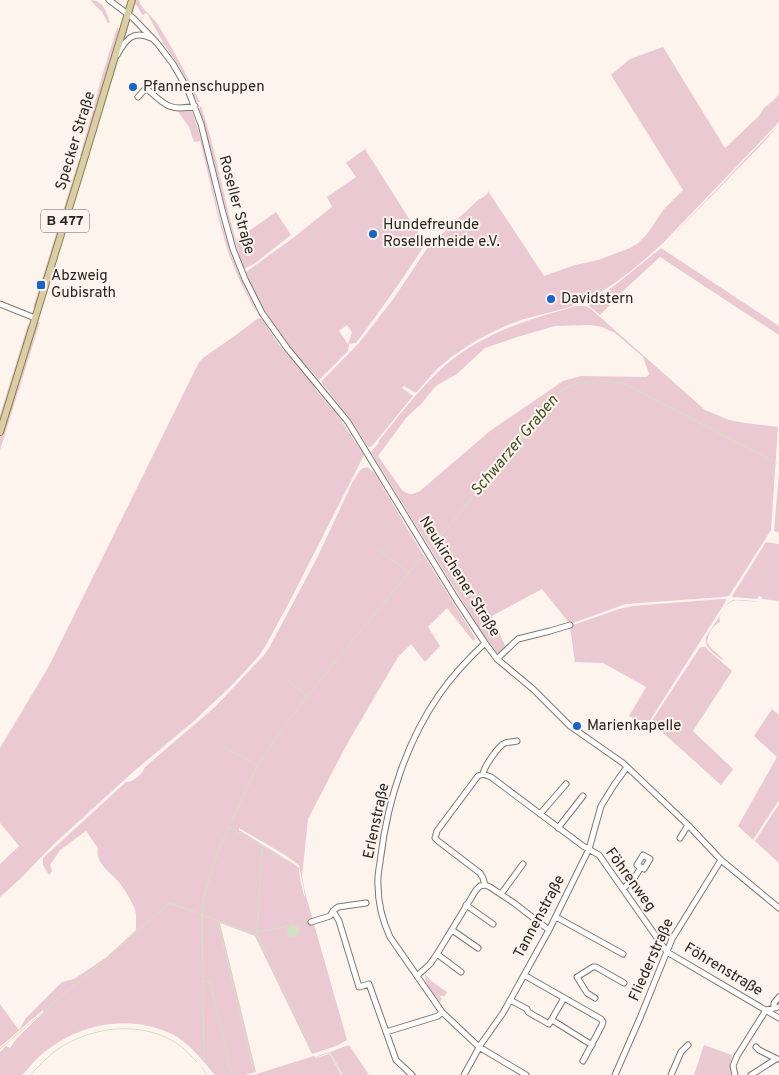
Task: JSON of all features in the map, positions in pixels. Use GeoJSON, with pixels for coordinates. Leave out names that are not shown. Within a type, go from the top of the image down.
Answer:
{"type":"FeatureCollection","features":[{"type":"Feature","properties":{"kind":"main road","name":"Specker Straße"},"geometry":{"type":"LineString","coordinates":[[0,432],[132,0]]}},
{"type":"Feature","properties":{"kind":"street","name":"Roseller Straße"},"geometry":{"type":"LineString","coordinates":[[109,0],[128,14],[155,40],[178,72],[195,106],[230,240],[248,286],[262,313],[276,334],[344,417]]}},
{"type":"Feature","properties":{"kind":"street"},"geometry":{"type":"LineString","coordinates":[[112,64],[129,38],[135,35],[142,35],[155,40]]}},
{"type":"Feature","properties":{"kind":"street"},"geometry":{"type":"LineString","coordinates":[[138,97],[146,88],[167,106],[182,108],[195,106]]}},
{"type":"Feature","properties":{"kind":"street"},"geometry":{"type":"LineString","coordinates":[[0,304],[35,318]]}},
{"type":"Feature","properties":{"kind":"street","name":"Neukirchener Straße"},"geometry":{"type":"LineString","coordinates":[[344,417],[484,643],[497,658],[533,689],[570,726],[606,750],[627,767],[688,825],[721,860],[779,908]]}},
{"type":"Feature","properties":{"kind":"street"},"geometry":{"type":"LineString","coordinates":[[497,658],[518,639],[570,625]]}},
{"type":"Feature","properties":{"kind":"street","name":"Erlenstraße"},"geometry":{"type":"LineString","coordinates":[[484,643],[446,685],[424,720],[404,762],[384,830],[378,885],[381,908],[390,937],[442,1012],[480,1047],[526,1075]]}},
{"type":"Feature","properties":{"kind":"street"},"geometry":{"type":"LineString","coordinates":[[485,885],[484,878],[480,873],[438,841],[435,836],[476,778],[484,774],[483,771],[486,765],[502,745],[518,741]]}},
{"type":"Feature","properties":{"kind":"street","name":"Tannenstraße"},"geometry":{"type":"LineString","coordinates":[[464,1075],[503,1013],[556,917],[589,849],[600,808],[627,767]]}},
{"type":"Feature","properties":{"kind":"street","name":"Föhrenweg"},"geometry":{"type":"LineString","coordinates":[[484,774],[493,778],[558,828],[601,856],[667,952]]}},
{"type":"Feature","properties":{"kind":"street"},"geometry":{"type":"LineString","coordinates":[[540,814],[566,784]]}},
{"type":"Feature","properties":{"kind":"street"},"geometry":{"type":"LineString","coordinates":[[558,828],[583,796]]}},
{"type":"Feature","properties":{"kind":"street"},"geometry":{"type":"LineString","coordinates":[[680,838],[688,825]]}},
{"type":"Feature","properties":{"kind":"street","name":"Fliederstraße"},"geometry":{"type":"LineString","coordinates":[[615,1075],[672,939],[721,860]]}},
{"type":"Feature","properties":{"kind":"street"},"geometry":{"type":"LineString","coordinates":[[501,894],[523,864]]}},
{"type":"Feature","properties":{"kind":"street"},"geometry":{"type":"LineString","coordinates":[[623,889],[635,877],[641,867]]}},
{"type":"Feature","properties":{"kind":"street"},"geometry":{"type":"LineString","coordinates":[[417,976],[430,964],[466,905],[480,886],[485,885],[501,894],[549,930]]}},
{"type":"Feature","properties":{"kind":"street"},"geometry":{"type":"LineString","coordinates":[[311,922],[330,916],[338,908],[366,903]]}},
{"type":"Feature","properties":{"kind":"street"},"geometry":{"type":"LineString","coordinates":[[466,905],[493,924]]}},
{"type":"Feature","properties":{"kind":"street"},"geometry":{"type":"LineString","coordinates":[[333,911],[339,921],[359,987],[369,984],[396,1060],[412,1075]]}},
{"type":"Feature","properties":{"kind":"street"},"geometry":{"type":"LineString","coordinates":[[556,917],[623,954]]}},
{"type":"Feature","properties":{"kind":"street"},"geometry":{"type":"LineString","coordinates":[[452,930],[478,948]]}},
{"type":"Feature","properties":{"kind":"street","name":"Föhrenstraße"},"geometry":{"type":"LineString","coordinates":[[667,952],[779,1018]]}},
{"type":"Feature","properties":{"kind":"street"},"geometry":{"type":"LineString","coordinates":[[437,954],[461,972]]}},
{"type":"Feature","properties":{"kind":"street"},"geometry":{"type":"LineString","coordinates":[[595,998],[587,993],[577,977],[593,967],[624,983]]}},
{"type":"Feature","properties":{"kind":"street"},"geometry":{"type":"LineString","coordinates":[[524,975],[601,1019],[603,1022],[583,1061]]}},
{"type":"Feature","properties":{"kind":"street"},"geometry":{"type":"LineString","coordinates":[[777,1008],[774,1003],[779,996]]}},
{"type":"Feature","properties":{"kind":"street"},"geometry":{"type":"LineString","coordinates":[[510,1000],[549,1024],[564,998]]}},
{"type":"Feature","properties":{"kind":"street","name":"Föhrenstraße"},"geometry":{"type":"LineString","coordinates":[[766,1010],[777,1008]]}},
{"type":"Feature","properties":{"kind":"street"},"geometry":{"type":"LineString","coordinates":[[735,1075],[733,1066],[737,1056],[766,1010]]}},
{"type":"Feature","properties":{"kind":"street"},"geometry":{"type":"LineString","coordinates":[[386,1032],[438,1016],[442,1012]]}},
{"type":"Feature","properties":{"kind":"street"},"geometry":{"type":"LineString","coordinates":[[552,1020],[592,1044]]}},
{"type":"Feature","properties":{"kind":"street"},"geometry":{"type":"LineString","coordinates":[[672,1075],[681,1052],[688,1045]]}},
{"type":"Feature","properties":{"kind":"street"},"geometry":{"type":"LineString","coordinates":[[756,1047],[778,1060]]}},
{"type":"Feature","properties":{"kind":"street"},"geometry":{"type":"LineString","coordinates":[[751,1075],[778,1060]]}},
{"type":"Feature","properties":{"kind":"shaded area"},"geometry":{"type":"Polygon","coordinates":[[[90,0],[101,4],[110,22],[108,23],[102,12],[90,0]]]}},
{"type":"Feature","properties":{"kind":"shaded area"},"geometry":{"type":"Polygon","coordinates":[[[136,0],[139,0],[142,7],[158,25],[175,53],[200,102],[197,102],[179,66],[165,46],[148,15],[146,13],[143,15],[135,4],[136,0]]]}},
{"type":"Feature","properties":{"kind":"shaded area"},"geometry":{"type":"Polygon","coordinates":[[[117,28],[119,28],[83,156],[80,156],[102,76],[117,28]]]}},
{"type":"Feature","properties":{"kind":"shaded area"},"geometry":{"type":"Polygon","coordinates":[[[663,47],[725,148],[779,94],[779,122],[663,243],[635,268],[613,284],[580,303],[521,320],[498,329],[476,341],[455,354],[436,370],[416,393],[404,386],[402,388],[413,396],[372,446],[368,447],[351,420],[321,382],[359,343],[394,298],[428,247],[487,194],[488,191],[544,276],[575,265],[598,260],[630,248],[647,234],[664,209],[683,190],[611,75],[630,59],[663,47]]]}},
{"type":"Feature","properties":{"kind":"shaded area"},"geometry":{"type":"Polygon","coordinates":[[[201,106],[236,240],[276,212],[291,235],[254,264],[246,268],[243,266],[231,227],[199,108],[201,106]]]}},
{"type":"Feature","properties":{"kind":"shaded area"},"geometry":{"type":"Polygon","coordinates":[[[177,110],[191,110],[193,114],[203,145],[218,211],[231,255],[256,312],[242,285],[225,243],[200,141],[194,142],[189,127],[177,110]]]}},
{"type":"Feature","properties":{"kind":"shaded area"},"geometry":{"type":"Polygon","coordinates":[[[779,124],[763,143],[661,248],[779,124]]]}},
{"type":"Feature","properties":{"kind":"shaded area"},"geometry":{"type":"Polygon","coordinates":[[[365,149],[425,244],[392,294],[356,343],[349,344],[348,351],[318,379],[277,329],[259,302],[246,272],[332,207],[327,197],[356,177],[346,163],[365,149]],[[347,325],[339,331],[348,344],[352,332],[347,325]]]}},
{"type":"Feature","properties":{"kind":"shaded area"},"geometry":{"type":"Polygon","coordinates":[[[79,159],[82,162],[36,306],[33,308],[79,159]]]}},
{"type":"Feature","properties":{"kind":"shaded area"},"geometry":{"type":"Polygon","coordinates":[[[661,248],[779,326],[779,335],[660,257],[600,315],[589,306],[589,302],[614,286],[661,248]]]}},
{"type":"Feature","properties":{"kind":"shaded area"},"geometry":{"type":"Polygon","coordinates":[[[576,306],[585,306],[591,309],[705,410],[729,420],[778,427],[771,530],[729,596],[626,604],[570,624],[542,589],[492,616],[506,648],[502,652],[497,653],[482,633],[371,452],[422,388],[460,353],[503,330],[576,306]],[[591,325],[555,326],[485,348],[457,374],[434,388],[423,402],[406,418],[378,456],[402,490],[409,494],[415,493],[420,491],[490,431],[563,381],[581,376],[647,377],[649,374],[643,357],[615,333],[602,327],[591,325]]]}},
{"type":"Feature","properties":{"kind":"shaded area"},"geometry":{"type":"Polygon","coordinates":[[[260,318],[279,345],[336,413],[364,455],[292,597],[259,656],[194,721],[133,772],[55,843],[0,897],[0,864],[19,846],[0,823],[0,748],[49,666],[199,362],[260,318]]]}},
{"type":"Feature","properties":{"kind":"shaded area"},"geometry":{"type":"Polygon","coordinates":[[[40,322],[0,450],[0,439],[36,323],[40,322]]]}},
{"type":"Feature","properties":{"kind":"shaded area"},"geometry":{"type":"Polygon","coordinates":[[[28,324],[30,329],[0,425],[0,415],[28,324]]]}},
{"type":"Feature","properties":{"kind":"shaded area"},"geometry":{"type":"Polygon","coordinates":[[[367,467],[374,472],[476,639],[473,641],[447,608],[428,627],[440,646],[425,662],[411,644],[398,657],[347,744],[308,819],[302,877],[347,1040],[312,1054],[255,936],[220,923],[256,1072],[245,1075],[215,1075],[180,1038],[158,1028],[125,1023],[92,1027],[76,1033],[61,1040],[43,1053],[22,1075],[0,1075],[0,1052],[6,1046],[10,1048],[17,1038],[44,1012],[43,1010],[0,1047],[0,1004],[19,1030],[26,1018],[62,982],[74,979],[107,957],[136,930],[136,914],[132,902],[117,880],[100,862],[97,853],[98,848],[86,831],[60,850],[50,865],[52,871],[49,875],[43,865],[43,858],[126,782],[138,777],[145,767],[216,706],[264,655],[317,558],[353,481],[361,469],[367,467]],[[239,828],[239,830],[299,868],[305,896],[299,865],[239,828]]]}},
{"type":"Feature","properties":{"kind":"shaded area"},"geometry":{"type":"Polygon","coordinates":[[[779,473],[779,533],[774,531],[779,473]]]}},
{"type":"Feature","properties":{"kind":"shaded area"},"geometry":{"type":"Polygon","coordinates":[[[766,542],[779,544],[779,601],[762,599],[759,596],[757,599],[733,597],[732,596],[766,542]]]}},
{"type":"Feature","properties":{"kind":"shaded area"},"geometry":{"type":"Polygon","coordinates":[[[726,599],[647,725],[629,716],[646,687],[603,663],[575,662],[570,626],[632,606],[726,599]]]}},
{"type":"Feature","properties":{"kind":"shaded area"},"geometry":{"type":"Polygon","coordinates":[[[723,611],[719,618],[720,622],[711,630],[707,642],[722,660],[710,650],[706,644],[706,637],[723,611]]]}},
{"type":"Feature","properties":{"kind":"shaded area"},"geometry":{"type":"Polygon","coordinates":[[[701,647],[705,647],[732,671],[693,731],[733,769],[721,785],[651,722],[701,647]]]}},
{"type":"Feature","properties":{"kind":"shaded area"},"geometry":{"type":"Polygon","coordinates":[[[772,709],[779,715],[779,800],[753,840],[738,826],[777,757],[754,736],[772,709]]]}},
{"type":"Feature","properties":{"kind":"shaded area"},"geometry":{"type":"Polygon","coordinates":[[[779,804],[779,863],[755,841],[779,804]]]}},
{"type":"Feature","properties":{"kind":"shaded area"},"geometry":{"type":"Polygon","coordinates":[[[291,925],[295,925],[299,931],[295,937],[291,937],[287,933],[287,929],[291,925]]]}},
{"type":"Feature","properties":{"kind":"shaded area"},"geometry":{"type":"Polygon","coordinates":[[[425,974],[447,992],[444,997],[442,995],[440,997],[442,999],[440,1002],[428,985],[425,974]]]}},
{"type":"Feature","properties":{"kind":"shaded area"},"geometry":{"type":"Polygon","coordinates":[[[349,1045],[369,1075],[343,1075],[330,1052],[349,1045]]]}},
{"type":"Feature","properties":{"kind":"shaded area"},"geometry":{"type":"Polygon","coordinates":[[[704,1045],[732,1055],[731,1075],[694,1075],[704,1045]]]}},
{"type":"Feature","properties":{"kind":"shaded area"},"geometry":{"type":"Polygon","coordinates":[[[329,1054],[341,1075],[253,1075],[314,1056],[316,1058],[329,1054]]]}},
{"type":"Feature","properties":{"kind":"waterway","name":"Schwarzer Graben"},"geometry":{"type":"LineString","coordinates":[[433,545],[562,390],[576,383],[595,381],[623,383],[777,463]]}},
{"type":"Feature","properties":{"kind":"waterway"},"geometry":{"type":"LineString","coordinates":[[378,549],[409,573]]}},
{"type":"Feature","properties":{"kind":"waterway","name":"Schwarzer Graben"},"geometry":{"type":"LineString","coordinates":[[285,725],[421,558]]}},
{"type":"Feature","properties":{"kind":"waterway"},"geometry":{"type":"LineString","coordinates":[[288,680],[307,696]]}},
{"type":"Feature","properties":{"kind":"waterway","name":"Schwarzer Graben"},"geometry":{"type":"LineString","coordinates":[[267,752],[283,728]]}},
{"type":"Feature","properties":{"kind":"waterway"},"geometry":{"type":"LineString","coordinates":[[224,747],[257,765]]}},
{"type":"Feature","properties":{"kind":"waterway","name":"Schwarzer Graben"},"geometry":{"type":"LineString","coordinates":[[231,822],[258,765],[265,755]]}},
{"type":"Feature","properties":{"kind":"waterway"},"geometry":{"type":"LineString","coordinates":[[204,1061],[202,915],[204,895],[219,849],[229,827],[252,841]]}},
{"type":"Feature","properties":{"kind":"waterway"},"geometry":{"type":"LineString","coordinates":[[257,843],[262,846],[257,935],[312,1050]]}},
{"type":"Feature","properties":{"kind":"waterway"},"geometry":{"type":"LineString","coordinates":[[262,846],[268,849]]}},
{"type":"Feature","properties":{"kind":"waterway"},"geometry":{"type":"LineString","coordinates":[[272,852],[295,865]]}},
{"type":"Feature","properties":{"kind":"waterway"},"geometry":{"type":"LineString","coordinates":[[109,955],[170,903],[256,935]]}},
{"type":"Feature","properties":{"kind":"waterway"},"geometry":{"type":"LineString","coordinates":[[218,921],[253,1069]]}},
{"type":"Feature","properties":{"kind":"waterway"},"geometry":{"type":"LineString","coordinates":[[257,932],[288,926]]}},
{"type":"Feature","properties":{"kind":"waterway"},"geometry":{"type":"LineString","coordinates":[[0,1049],[105,959]]}},
{"type":"Feature","properties":{"kind":"waterway"},"geometry":{"type":"LineString","coordinates":[[203,981],[210,982],[232,1075]]}},
{"type":"Feature","properties":{"kind":"waterway"},"geometry":{"type":"LineString","coordinates":[[30,1075],[54,1052],[72,1041],[86,1035],[117,1029],[149,1031],[164,1036],[181,1046],[197,1062]]}},
{"type":"Feature","properties":{"kind":"waterway"},"geometry":{"type":"LineString","coordinates":[[316,1057],[330,1053],[342,1075]]}},
{"type":"Feature","properties":{"kind":"waterway"},"geometry":{"type":"LineString","coordinates":[[202,1068],[207,1075]]}},
{"type":"Feature","properties":{"kind":"place","name":"Pfannenschuppen"},"geometry":{"type":"Point","coordinates":[133,87]}},
{"type":"Feature","properties":{"kind":"place","name":"Hundefreunde Rosellerheide e.V."},"geometry":{"type":"Point","coordinates":[373,234]}},
{"type":"Feature","properties":{"kind":"place","name":"Abzweig Gubisrath"},"geometry":{"type":"Point","coordinates":[41,285]}},
{"type":"Feature","properties":{"kind":"place","name":"Davidstern"},"geometry":{"type":"Point","coordinates":[551,299]}},
{"type":"Feature","properties":{"kind":"place","name":"Marienkapelle"},"geometry":{"type":"Point","coordinates":[577,726]}}]}
